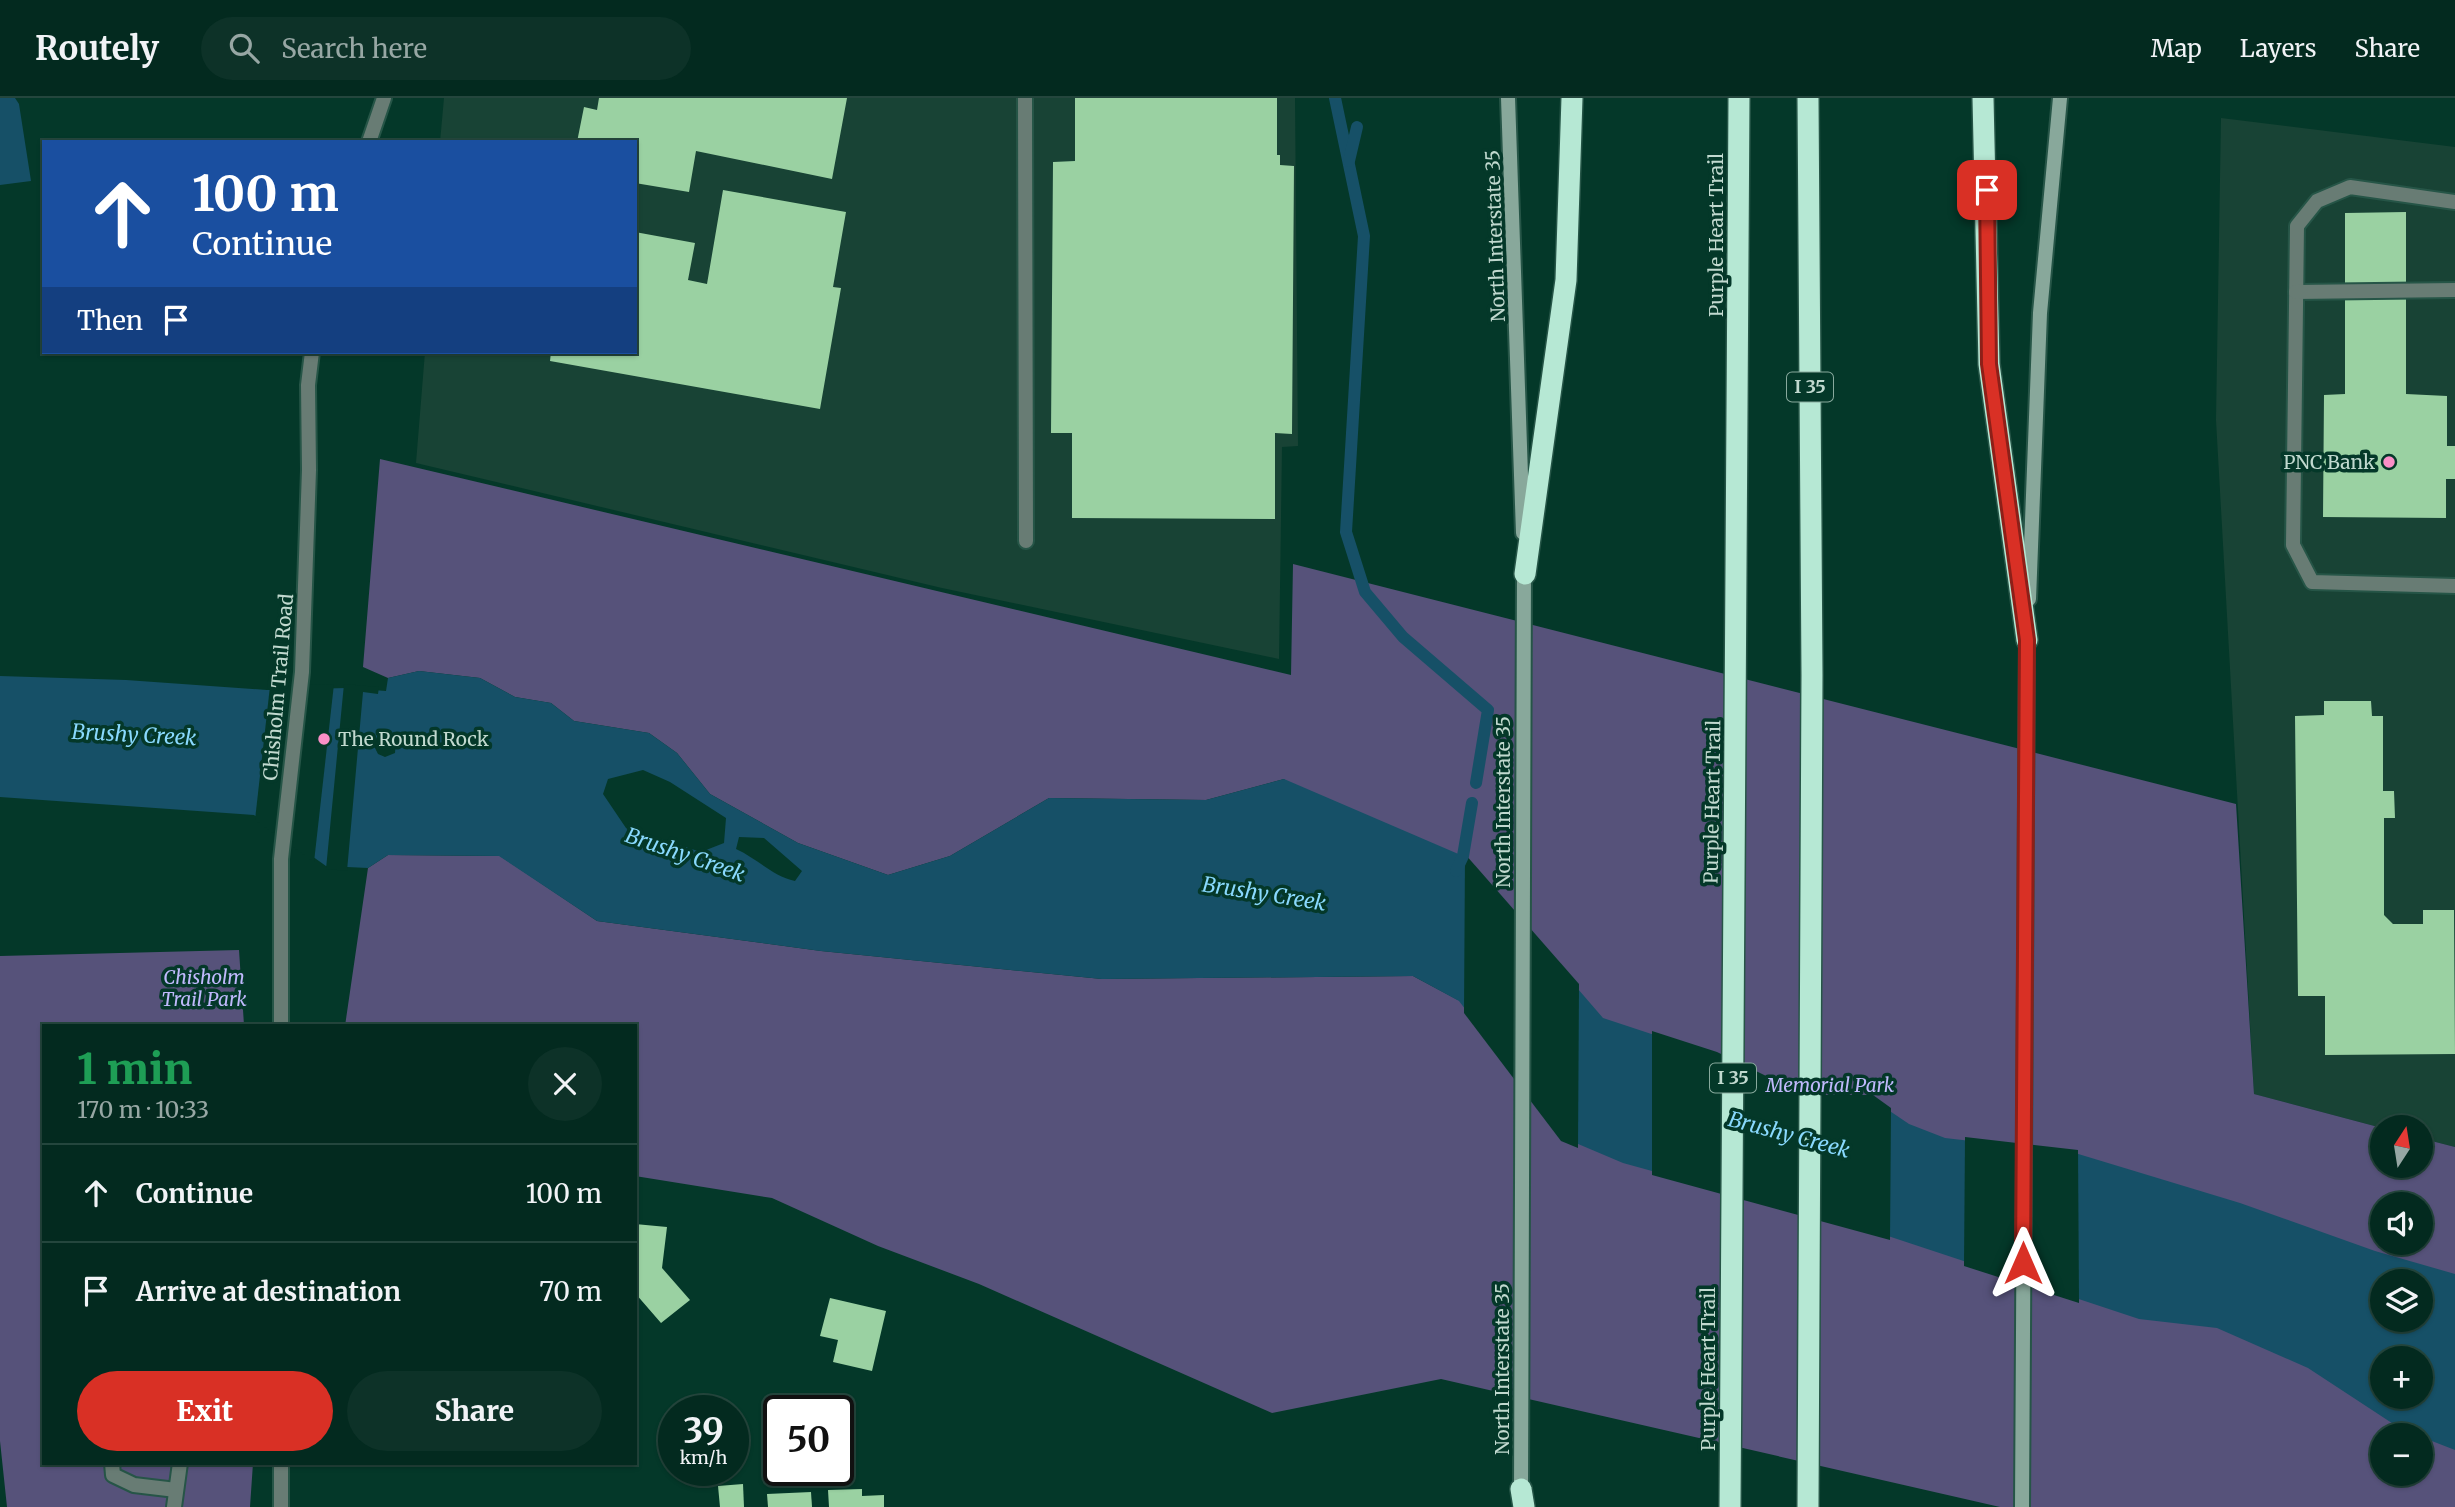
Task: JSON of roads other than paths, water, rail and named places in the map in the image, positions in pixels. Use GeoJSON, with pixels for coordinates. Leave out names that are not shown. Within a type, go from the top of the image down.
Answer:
{"type":"FeatureCollection","features":[{"type":"Feature","properties":{"kind":"highway"},"geometry":{"type":"LineString","coordinates":[[1525,574],[1566,280],[1572,98]]}},
{"type":"Feature","properties":{"kind":"highway","name":"Purple Heart Trail"},"geometry":{"type":"LineString","coordinates":[[1730,1507],[1740,98]]}},
{"type":"Feature","properties":{"kind":"highway","name":"I 35"},"geometry":{"type":"LineString","coordinates":[[1808,98],[1812,675],[1808,1507]]}},
{"type":"Feature","properties":{"kind":"highway"},"geometry":{"type":"LineString","coordinates":[[1983,98],[1989,364],[2027,640]]}},
{"type":"Feature","properties":{"kind":"main road","name":"North Interstate 35"},"geometry":{"type":"LineString","coordinates":[[1508,98],[1525,574],[1522,1501]]}},
{"type":"Feature","properties":{"kind":"main road"},"geometry":{"type":"LineString","coordinates":[[2022,1507],[2027,640],[2040,313],[2060,98]]}},
{"type":"Feature","properties":{"kind":"street"},"geometry":{"type":"LineString","coordinates":[[370,140],[384,98]]}},
{"type":"Feature","properties":{"kind":"street"},"geometry":{"type":"LineString","coordinates":[[1025,98],[1026,541]]}},
{"type":"Feature","properties":{"kind":"street"},"geometry":{"type":"LineString","coordinates":[[2455,202],[2350,187],[2317,201],[2297,226],[2293,545],[2312,582],[2455,586]]}},
{"type":"Feature","properties":{"kind":"street"},"geometry":{"type":"LineString","coordinates":[[2296,292],[2455,290]]}},
{"type":"Feature","properties":{"kind":"street","name":"Chisholm Trail Road"},"geometry":{"type":"LineString","coordinates":[[281,1024],[281,859],[302,672],[309,470],[308,385],[312,354]]}},
{"type":"Feature","properties":{"kind":"street"},"geometry":{"type":"LineString","coordinates":[[112,1465],[113,1475],[134,1485],[176,1490]]}},
{"type":"Feature","properties":{"kind":"street"},"geometry":{"type":"LineString","coordinates":[[174,1507],[180,1465]]}},
{"type":"Feature","properties":{"kind":"street"},"geometry":{"type":"LineString","coordinates":[[281,1465],[281,1507]]}},
{"type":"Feature","properties":{"kind":"water"},"geometry":{"type":"Polygon","coordinates":[[[0,98],[15,98],[19,104],[31,181],[0,185],[0,98]]]}},
{"type":"Feature","properties":{"kind":"water","name":"Brushy Creek"},"geometry":{"type":"Polygon","coordinates":[[[419,671],[480,678],[515,697],[551,703],[574,721],[649,733],[677,753],[710,794],[798,843],[888,875],[950,856],[1049,798],[1206,800],[1284,779],[1463,856],[1603,1018],[1715,1055],[1804,1098],[1872,1099],[1909,1124],[1945,1138],[2075,1153],[2240,1203],[2370,1249],[2370,1255],[2389,1255],[2455,1274],[2455,1450],[2433,1441],[2433,1423],[2392,1423],[2371,1409],[2433,1409],[2433,1346],[2370,1346],[2370,1409],[2308,1368],[2217,1328],[2139,1319],[1885,1235],[1623,1163],[1564,1138],[1459,1001],[1413,976],[1102,979],[821,951],[597,921],[499,856],[388,855],[368,868],[326,866],[254,815],[0,797],[0,676],[126,680],[267,690],[347,688],[386,691],[388,678],[419,671]],[[386,732],[379,734],[373,744],[378,754],[385,757],[395,753],[396,738],[386,732]],[[643,770],[608,779],[603,794],[626,828],[701,852],[724,843],[726,818],[670,782],[643,770]],[[739,837],[736,849],[772,871],[795,881],[802,871],[764,838],[739,837]]]}},
{"type":"Feature","properties":{"kind":"waterway"},"geometry":{"type":"LineString","coordinates":[[1335,98],[1364,236],[1346,532],[1365,592],[1403,637],[1488,710],[1476,783]]}},
{"type":"Feature","properties":{"kind":"waterway"},"geometry":{"type":"LineString","coordinates":[[1349,161],[1357,127]]}},
{"type":"Feature","properties":{"kind":"waterway"},"geometry":{"type":"LineString","coordinates":[[1456,871],[1463,856],[1472,803]]}},
{"type":"Feature","properties":{"kind":"place","name":"PNC Bank"},"geometry":{"type":"Point","coordinates":[2389,462]}},
{"type":"Feature","properties":{"kind":"place","name":"The Round Rock"},"geometry":{"type":"Point","coordinates":[324,739]}},
{"type":"Feature","properties":{"kind":"park label","name":"Chisholm Trail Park"},"geometry":{"type":"Point","coordinates":[204,988]}},
{"type":"Feature","properties":{"kind":"park label","name":"Memorial Park"},"geometry":{"type":"Point","coordinates":[1830,1085]}}]}
